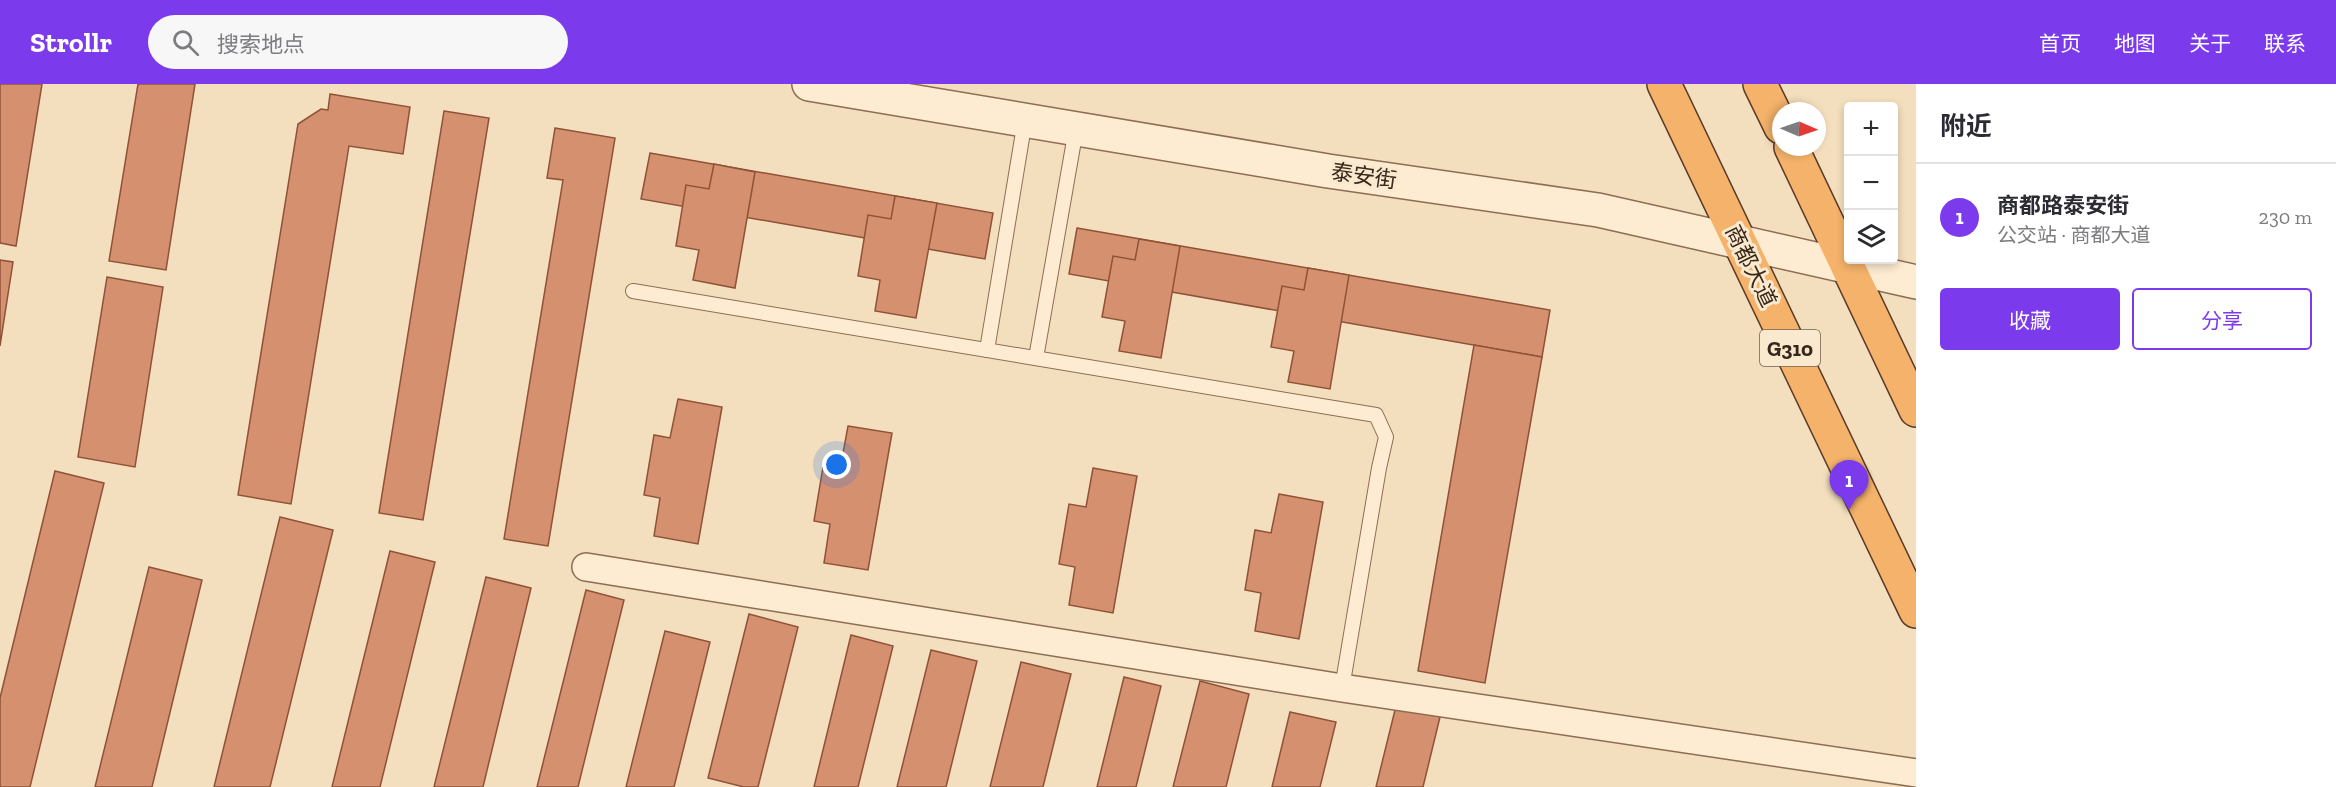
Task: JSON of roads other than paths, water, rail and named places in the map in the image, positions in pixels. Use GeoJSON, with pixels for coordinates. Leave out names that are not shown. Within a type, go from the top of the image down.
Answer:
{"type":"FeatureCollection","features":[{"type":"Feature","properties":{"kind":"highway","name":"商都大道"},"geometry":{"type":"LineString","coordinates":[[1664,84],[1916,611]]}},
{"type":"Feature","properties":{"kind":"highway"},"geometry":{"type":"LineString","coordinates":[[1761,84],[1772,108]]}},
{"type":"Feature","properties":{"kind":"highway"},"geometry":{"type":"LineString","coordinates":[[1795,156],[1916,410]]}},
{"type":"Feature","properties":{"kind":"street","name":"泰安街"},"geometry":{"type":"LineString","coordinates":[[809,84],[1328,171],[1598,210],[1916,282]]}},
{"type":"Feature","properties":{"kind":"street"},"geometry":{"type":"LineString","coordinates":[[585,567],[1342,688],[1916,773]]}},
{"type":"Feature","properties":{"kind":"lane"},"geometry":{"type":"LineString","coordinates":[[987,350],[1025,120]]}},
{"type":"Feature","properties":{"kind":"lane"},"geometry":{"type":"LineString","coordinates":[[1036,358],[1076,129]]}},
{"type":"Feature","properties":{"kind":"lane"},"geometry":{"type":"LineString","coordinates":[[633,291],[1376,415],[1386,437],[1342,688]]}},
{"type":"Feature","properties":{"kind":"place","name":"商都路泰安街"},"geometry":{"type":"Point","coordinates":[1849,510]}}]}
